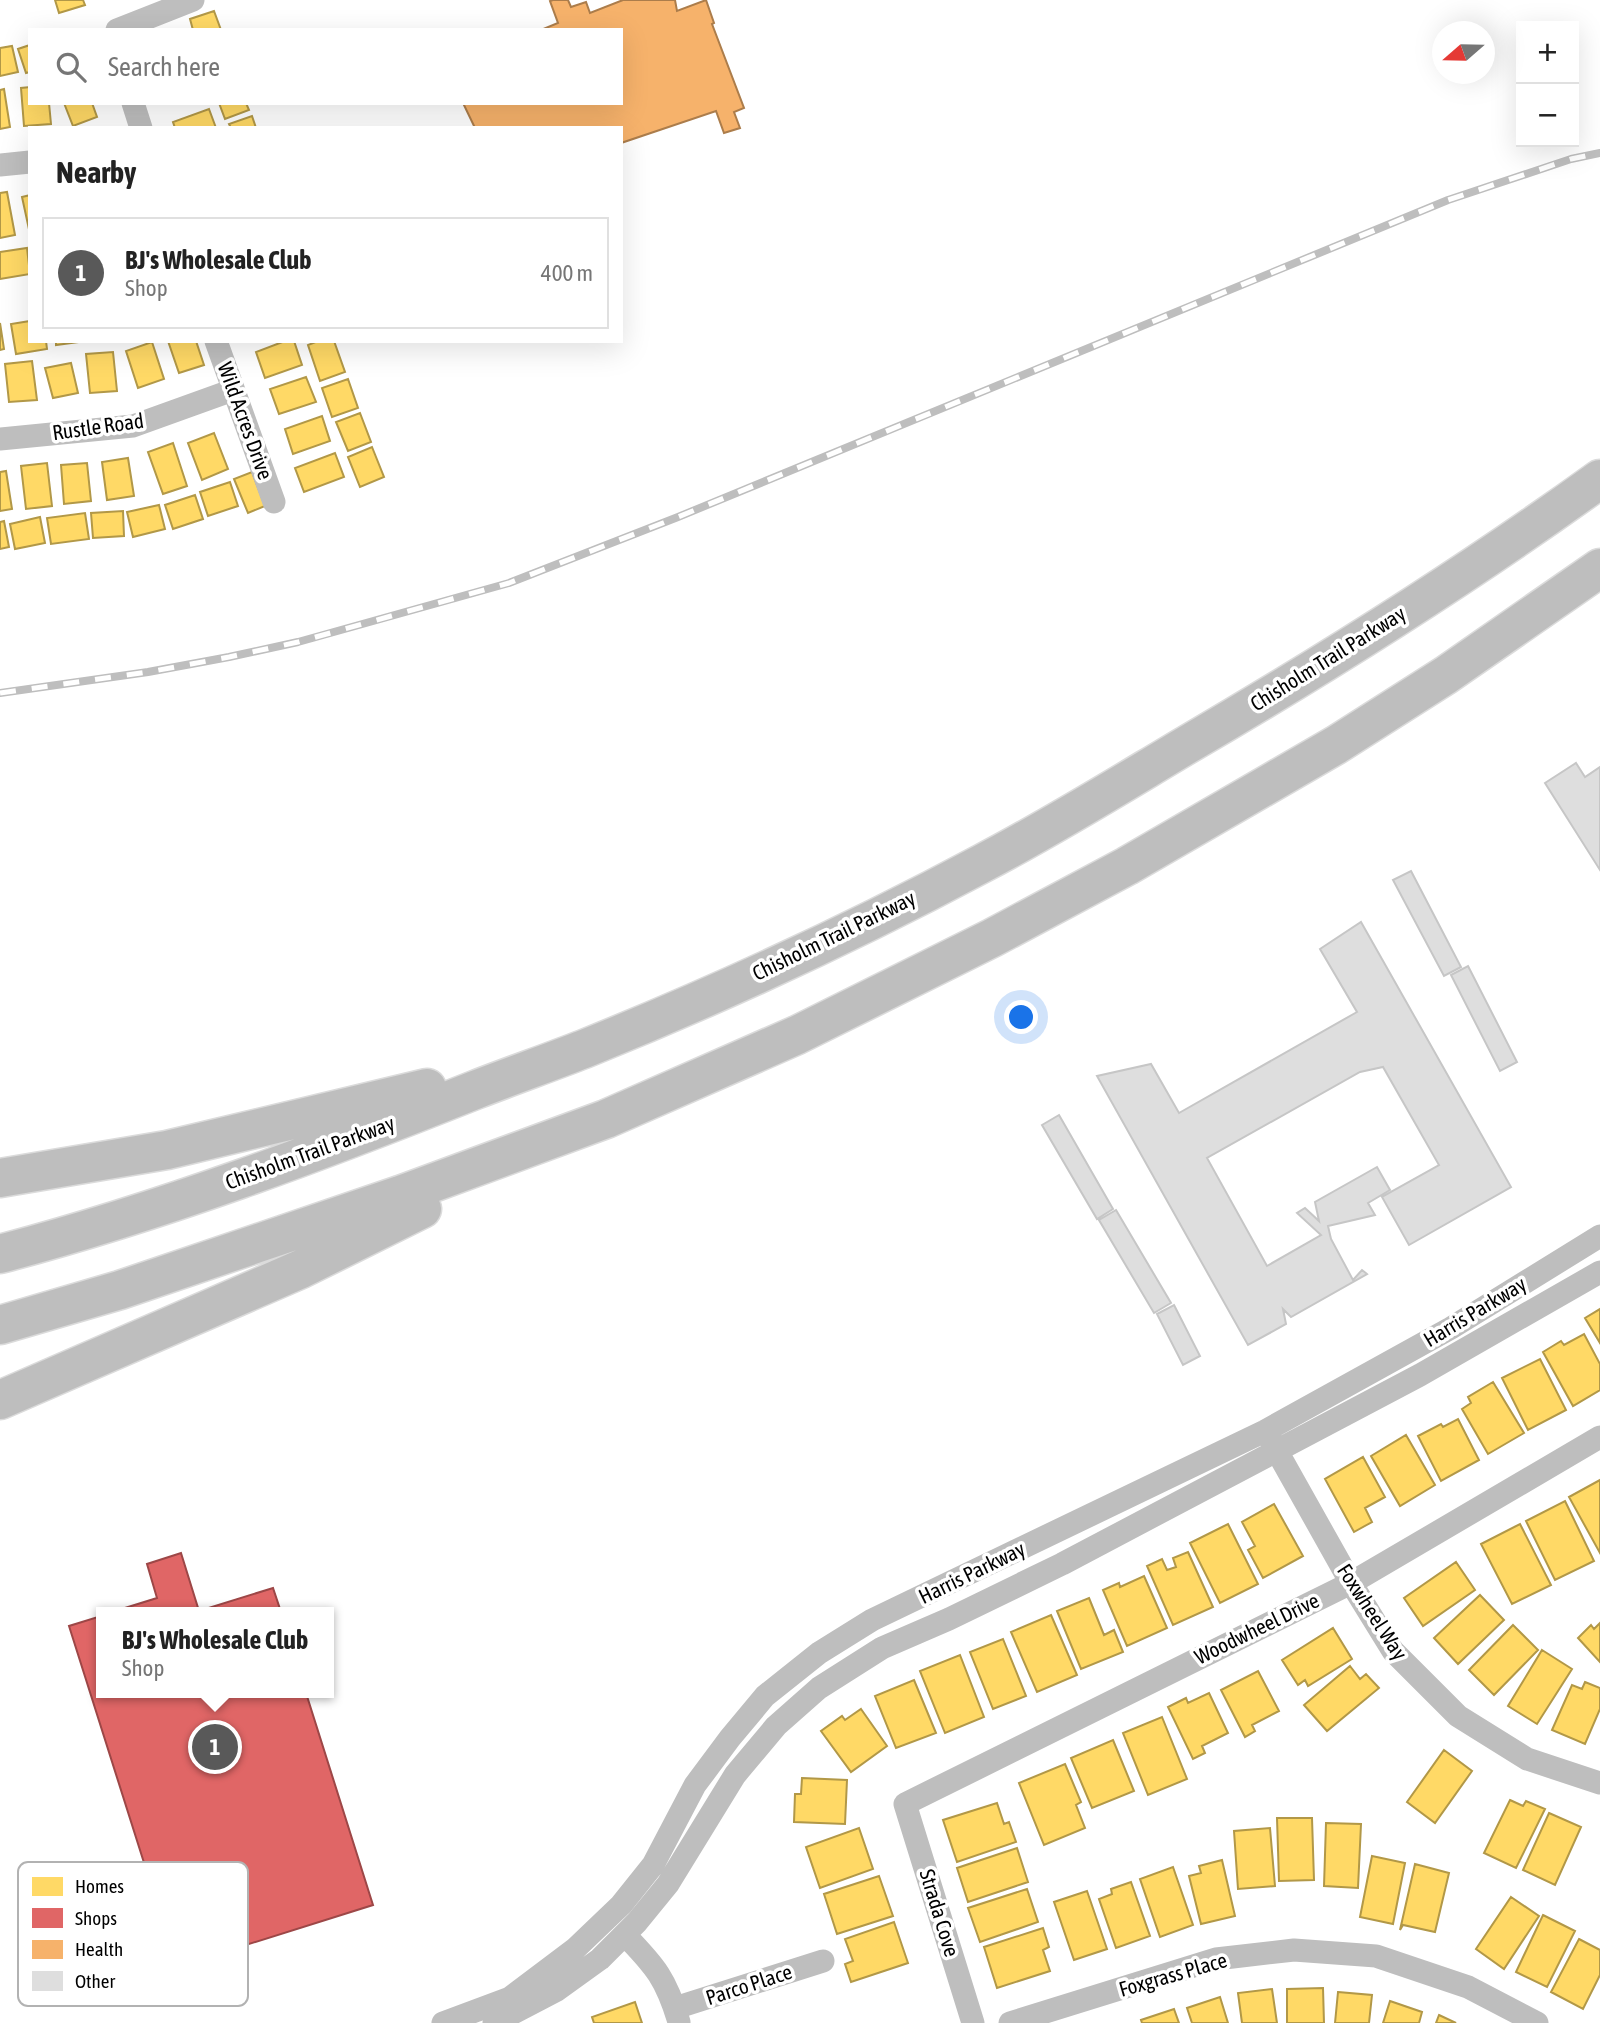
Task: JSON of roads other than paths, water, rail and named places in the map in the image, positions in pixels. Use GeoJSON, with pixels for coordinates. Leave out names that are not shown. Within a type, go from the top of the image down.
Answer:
{"type":"FeatureCollection","features":[{"type":"Feature","properties":{"kind":"highway","name":"Chisholm Trail Parkway"},"geometry":{"type":"LineString","coordinates":[[0,1254],[162,1206],[283,1166],[585,1048],[767,969],[984,863],[1216,729],[1455,580],[1600,479]]}},
{"type":"Feature","properties":{"kind":"highway"},"geometry":{"type":"LineString","coordinates":[[0,1400],[301,1269],[606,1119],[797,1035],[992,938],[1127,866],[1336,745],[1446,675],[1600,568]]}},
{"type":"Feature","properties":{"kind":"highway"},"geometry":{"type":"LineString","coordinates":[[0,1178],[90,1165],[180,1147],[305,1119],[585,1048]]}},
{"type":"Feature","properties":{"kind":"highway"},"geometry":{"type":"LineString","coordinates":[[0,1325],[217,1258],[400,1195],[606,1119]]}},
{"type":"Feature","properties":{"kind":"street"},"geometry":{"type":"LineString","coordinates":[[122,28],[193,0]]}},
{"type":"Feature","properties":{"kind":"street"},"geometry":{"type":"LineString","coordinates":[[134,105],[140,126]]}},
{"type":"Feature","properties":{"kind":"street"},"geometry":{"type":"LineString","coordinates":[[0,165],[28,162]]}},
{"type":"Feature","properties":{"kind":"street","name":"Wild Acres Drive"},"geometry":{"type":"LineString","coordinates":[[217,343],[274,502]]}},
{"type":"Feature","properties":{"kind":"street","name":"Rustle Road"},"geometry":{"type":"LineString","coordinates":[[0,439],[132,426],[233,390]]}},
{"type":"Feature","properties":{"kind":"street","name":"Harris Parkway"},"geometry":{"type":"LineString","coordinates":[[494,2023],[557,1990],[600,1959],[625,1935],[668,1884],[735,1774],[776,1726],[819,1688],[882,1648],[1062,1564],[1271,1441],[1600,1236]]}},
{"type":"Feature","properties":{"kind":"street","name":"Harris Parkway"},"geometry":{"type":"LineString","coordinates":[[443,2023],[516,2011],[621,1905],[653,1865],[695,1785],[765,1696],[819,1653],[872,1620],[1432,1369],[1600,1272]]}},
{"type":"Feature","properties":{"kind":"street","name":"Woodwheel Drive"},"geometry":{"type":"LineString","coordinates":[[905,1804],[1351,1583],[1600,1437]]}},
{"type":"Feature","properties":{"kind":"street","name":"Foxwheel Way"},"geometry":{"type":"LineString","coordinates":[[1271,1441],[1351,1583],[1393,1651],[1458,1716],[1527,1759],[1600,1783]]}},
{"type":"Feature","properties":{"kind":"street","name":"Strada Cove"},"geometry":{"type":"LineString","coordinates":[[905,1804],[973,2023]]}},
{"type":"Feature","properties":{"kind":"street"},"geometry":{"type":"LineString","coordinates":[[625,1935],[663,1978],[677,2016]]}},
{"type":"Feature","properties":{"kind":"street","name":"Foxgrass Place"},"geometry":{"type":"LineString","coordinates":[[1010,2023],[1216,1959],[1294,1950],[1376,1956],[1468,1987],[1537,2023]]}},
{"type":"Feature","properties":{"kind":"street","name":"Parco Place"},"geometry":{"type":"LineString","coordinates":[[677,2016],[823,1961]]}},
{"type":"Feature","properties":{"kind":"railway"},"geometry":{"type":"LineString","coordinates":[[0,693],[148,672],[229,657],[298,642],[509,583],[678,517],[1448,200],[1571,159],[1600,153]]}},
{"type":"Feature","properties":{"kind":"place","name":"BJ's Wholesale Club"},"geometry":{"type":"Point","coordinates":[215,1747]}}]}
